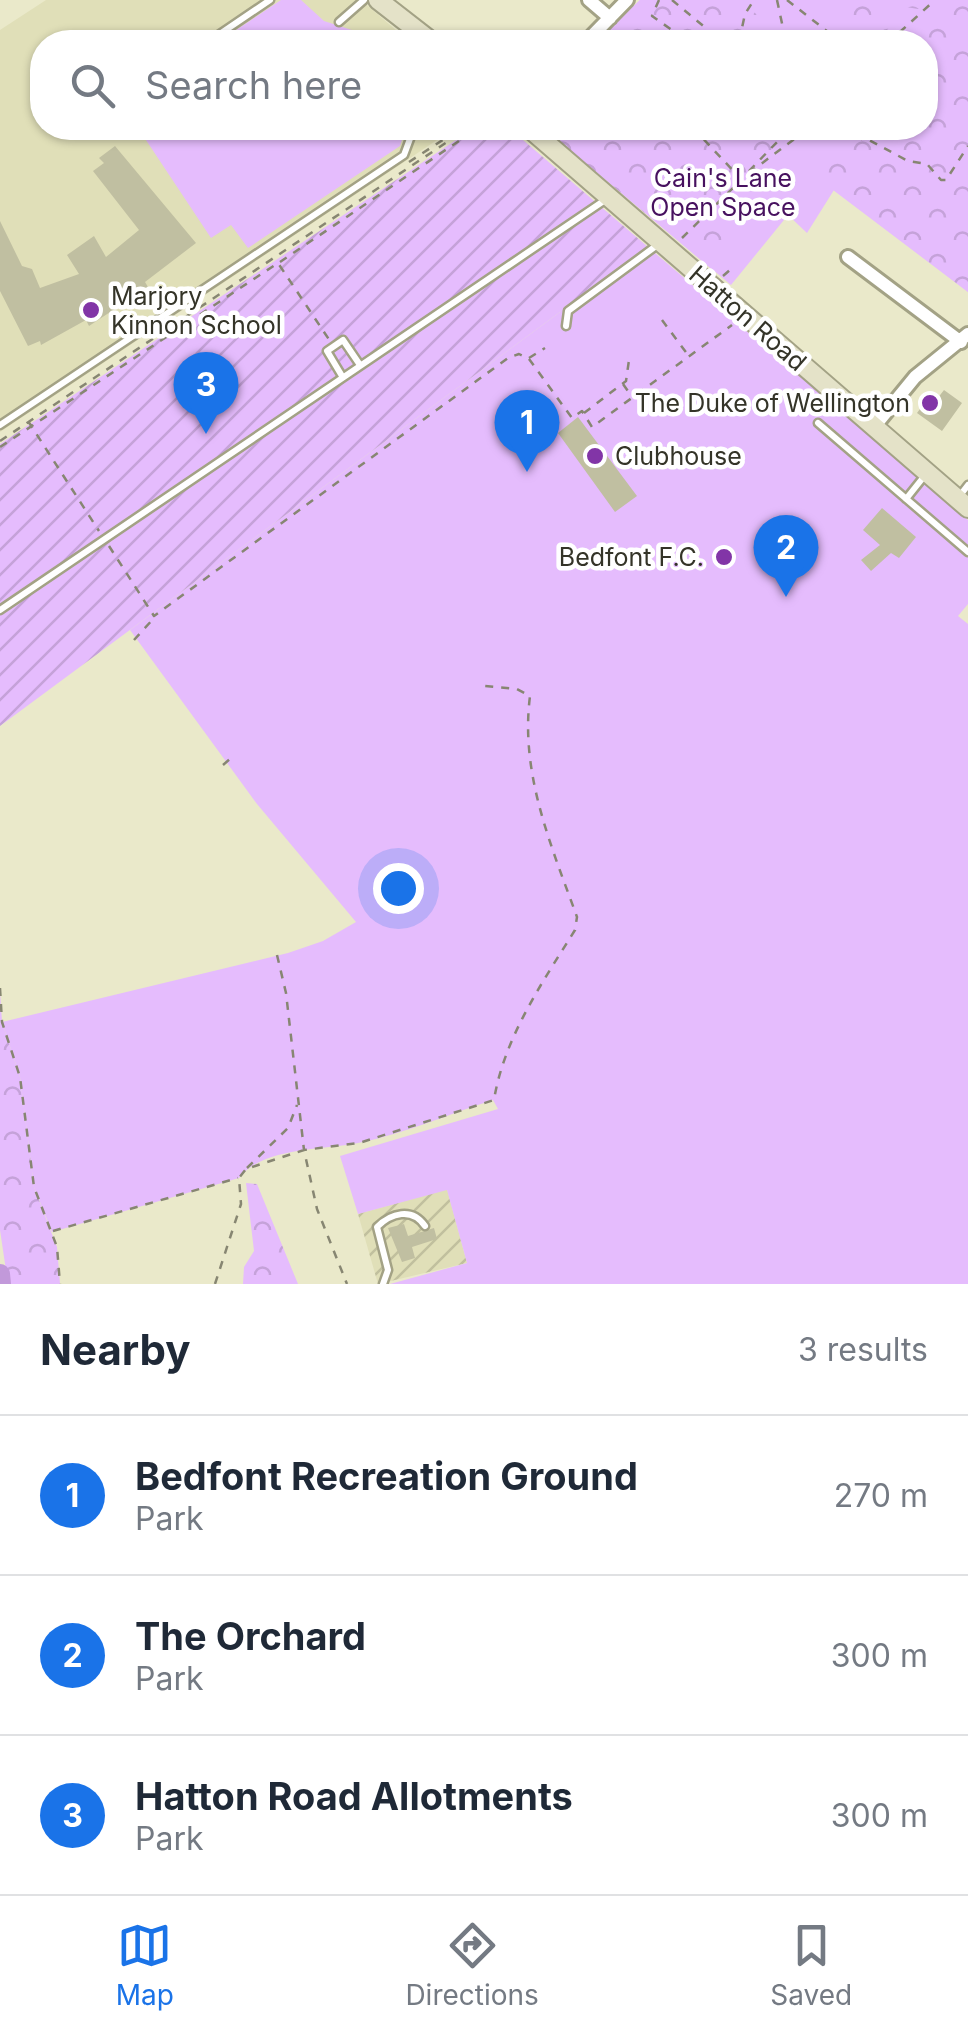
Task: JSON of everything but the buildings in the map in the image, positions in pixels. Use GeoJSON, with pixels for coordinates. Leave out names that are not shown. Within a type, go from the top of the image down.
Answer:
{"type":"FeatureCollection","features":[{"type":"Feature","properties":{"kind":"street"},"geometry":{"type":"LineString","coordinates":[[378,0],[417,30]]}},
{"type":"Feature","properties":{"kind":"street"},"geometry":{"type":"LineString","coordinates":[[588,0],[610,18]]}},
{"type":"Feature","properties":{"kind":"street"},"geometry":{"type":"LineString","coordinates":[[598,30],[627,0]]}},
{"type":"Feature","properties":{"kind":"street","name":"Hatton Road"},"geometry":{"type":"LineString","coordinates":[[543,140],[927,473],[964,498]]}},
{"type":"Feature","properties":{"kind":"street"},"geometry":{"type":"LineString","coordinates":[[848,257],[964,338],[914,377],[874,427]]}},
{"type":"Feature","properties":{"kind":"lane"},"geometry":{"type":"LineString","coordinates":[[226,30],[270,0]]}},
{"type":"Feature","properties":{"kind":"lane"},"geometry":{"type":"LineString","coordinates":[[340,22],[364,0]]}},
{"type":"Feature","properties":{"kind":"lane"},"geometry":{"type":"LineString","coordinates":[[0,425],[404,155],[410,140]]}},
{"type":"Feature","properties":{"kind":"lane"},"geometry":{"type":"LineString","coordinates":[[0,610],[610,198]]}},
{"type":"Feature","properties":{"kind":"lane"},"geometry":{"type":"LineString","coordinates":[[566,326],[568,311],[666,246]]}},
{"type":"Feature","properties":{"kind":"lane"},"geometry":{"type":"LineString","coordinates":[[342,376],[327,351],[343,340],[360,365]]}},
{"type":"Feature","properties":{"kind":"lane"},"geometry":{"type":"LineString","coordinates":[[818,423],[968,552]]}},
{"type":"Feature","properties":{"kind":"lane"},"geometry":{"type":"LineString","coordinates":[[906,499],[927,473]]}},
{"type":"Feature","properties":{"kind":"lane"},"geometry":{"type":"LineString","coordinates":[[383,1284],[388,1270],[377,1227],[388,1217],[404,1214],[420,1218],[425,1226]]}},
{"type":"Feature","properties":{"kind":"path"},"geometry":{"type":"LineString","coordinates":[[659,0],[652,16],[672,30]]}},
{"type":"Feature","properties":{"kind":"path"},"geometry":{"type":"LineString","coordinates":[[672,0],[706,30]]}},
{"type":"Feature","properties":{"kind":"path"},"geometry":{"type":"LineString","coordinates":[[742,30],[754,0]]}},
{"type":"Feature","properties":{"kind":"path"},"geometry":{"type":"LineString","coordinates":[[777,0],[783,30]]}},
{"type":"Feature","properties":{"kind":"path"},"geometry":{"type":"LineString","coordinates":[[787,0],[820,30]]}},
{"type":"Feature","properties":{"kind":"path"},"geometry":{"type":"LineString","coordinates":[[901,30],[934,0]]}},
{"type":"Feature","properties":{"kind":"path"},"geometry":{"type":"LineString","coordinates":[[0,441],[450,140]]}},
{"type":"Feature","properties":{"kind":"path"},"geometry":{"type":"LineString","coordinates":[[0,448],[460,140]]}},
{"type":"Feature","properties":{"kind":"path"},"geometry":{"type":"LineString","coordinates":[[704,140],[741,179]]}},
{"type":"Feature","properties":{"kind":"path"},"geometry":{"type":"LineString","coordinates":[[666,246],[779,140]]}},
{"type":"Feature","properties":{"kind":"path"},"geometry":{"type":"LineString","coordinates":[[741,179],[793,140]]}},
{"type":"Feature","properties":{"kind":"path"},"geometry":{"type":"LineString","coordinates":[[861,140],[880,144],[908,161],[927,164],[941,180],[946,180],[968,146]]}},
{"type":"Feature","properties":{"kind":"path"},"geometry":{"type":"LineString","coordinates":[[278,262],[334,346]]}},
{"type":"Feature","properties":{"kind":"path"},"geometry":{"type":"LineString","coordinates":[[584,414],[592,427],[744,314]]}},
{"type":"Feature","properties":{"kind":"path"},"geometry":{"type":"LineString","coordinates":[[662,320],[689,356]]}},
{"type":"Feature","properties":{"kind":"path"},"geometry":{"type":"LineString","coordinates":[[529,358],[545,348]]}},
{"type":"Feature","properties":{"kind":"path"},"geometry":{"type":"LineString","coordinates":[[134,640],[154,616],[508,358],[519,354],[529,358],[572,418],[584,414],[622,384],[630,360]]}},
{"type":"Feature","properties":{"kind":"path"},"geometry":{"type":"LineString","coordinates":[[622,384],[633,398]]}},
{"type":"Feature","properties":{"kind":"path"},"geometry":{"type":"LineString","coordinates":[[28,421],[154,616]]}},
{"type":"Feature","properties":{"kind":"path"},"geometry":{"type":"LineString","coordinates":[[246,1169],[304,1150],[359,1143],[494,1100],[498,1073],[531,1001],[575,930],[577,917],[539,812],[525,729],[530,696],[518,689],[485,686]]}},
{"type":"Feature","properties":{"kind":"path"},"geometry":{"type":"LineString","coordinates":[[222,766],[232,758]]}},
{"type":"Feature","properties":{"kind":"path"},"geometry":{"type":"LineString","coordinates":[[277,955],[286,993],[304,1150],[317,1209],[347,1284]]}},
{"type":"Feature","properties":{"kind":"path"},"geometry":{"type":"LineString","coordinates":[[0,988],[2,1022],[20,1077],[34,1186],[52,1232],[60,1284]]}},
{"type":"Feature","properties":{"kind":"path"},"geometry":{"type":"LineString","coordinates":[[52,1232],[239,1178],[288,1128],[297,1104]]}},
{"type":"Feature","properties":{"kind":"path"},"geometry":{"type":"LineString","coordinates":[[215,1284],[240,1204],[239,1178]]}},
{"type":"Feature","properties":{"kind":"shaded area","name":"Marjory Kinnon School"},"geometry":{"type":"Polygon","coordinates":[[[46,0],[361,0],[396,30],[30,30],[30,140],[437,140],[0,432],[0,30],[46,0]]]}},
{"type":"Feature","properties":{"kind":"shaded area"},"geometry":{"type":"Polygon","coordinates":[[[447,1189],[467,1263],[378,1284],[358,1214],[447,1189]]]}},
{"type":"Feature","properties":{"kind":"green space"},"geometry":{"type":"Polygon","coordinates":[[[281,0],[301,0],[324,21],[352,30],[236,30],[281,0]]]}},
{"type":"Feature","properties":{"kind":"green space","name":"Cain's Lane Open Space"},"geometry":{"type":"Polygon","coordinates":[[[640,0],[968,0],[968,292],[834,190],[807,233],[788,215],[731,285],[558,140],[938,140],[938,30],[609,30],[640,0]]]}},
{"type":"Feature","properties":{"kind":"green space"},"geometry":{"type":"Polygon","coordinates":[[[640,0],[676,0],[693,13],[702,0],[735,0],[781,30],[609,30],[640,0]]]}},
{"type":"Feature","properties":{"kind":"green space"},"geometry":{"type":"Polygon","coordinates":[[[833,0],[925,0],[925,5],[918,9],[894,5],[889,11],[894,25],[887,30],[882,30],[866,11],[854,21],[833,0]]]}},
{"type":"Feature","properties":{"kind":"green space"},"geometry":{"type":"Polygon","coordinates":[[[943,0],[968,0],[968,292],[833,190],[823,168],[838,140],[938,140],[938,30],[916,30],[943,0]]]}},
{"type":"Feature","properties":{"kind":"green space"},"geometry":{"type":"Polygon","coordinates":[[[146,140],[402,140],[400,146],[248,248],[231,225],[211,238],[146,140]]]}},
{"type":"Feature","properties":{"kind":"green space"},"geometry":{"type":"Polygon","coordinates":[[[456,140],[523,140],[648,247],[0,726],[0,444],[456,140]]]}},
{"type":"Feature","properties":{"kind":"green space"},"geometry":{"type":"Polygon","coordinates":[[[558,140],[807,140],[798,150],[778,146],[707,208],[730,242],[715,272],[558,140]]]}},
{"type":"Feature","properties":{"kind":"green space"},"geometry":{"type":"Polygon","coordinates":[[[648,247],[968,520],[968,604],[958,616],[968,624],[968,1284],[390,1284],[467,1263],[447,1190],[358,1214],[340,1156],[498,1109],[493,1100],[375,1139],[278,1155],[263,1160],[239,1178],[52,1232],[34,1187],[20,1077],[2,1022],[288,953],[323,941],[356,922],[257,804],[130,630],[648,247]]]}},
{"type":"Feature","properties":{"kind":"green space"},"geometry":{"type":"Polygon","coordinates":[[[0,991],[2,1022],[20,1077],[34,1187],[57,1247],[60,1284],[8,1284],[0,1230],[0,991]]]}},
{"type":"Feature","properties":{"kind":"green space"},"geometry":{"type":"Polygon","coordinates":[[[246,1183],[257,1184],[298,1284],[243,1284],[244,1267],[254,1251],[246,1183]]]}},
{"type":"Feature","properties":{"kind":"waterway"},"geometry":{"type":"LineString","coordinates":[[0,1274],[1,1284]]}},
{"type":"Feature","properties":{"kind":"place","name":"Marjory Kinnon School"},"geometry":{"type":"Point","coordinates":[91,310]}},
{"type":"Feature","properties":{"kind":"place","name":"The Duke of Wellington"},"geometry":{"type":"Point","coordinates":[930,403]}},
{"type":"Feature","properties":{"kind":"place","name":"Hatton Road Allotments"},"geometry":{"type":"Point","coordinates":[206,434]}},
{"type":"Feature","properties":{"kind":"place","name":"Clubhouse"},"geometry":{"type":"Point","coordinates":[595,456]}},
{"type":"Feature","properties":{"kind":"place","name":"Bedfont Recreation Ground"},"geometry":{"type":"Point","coordinates":[527,472]}},
{"type":"Feature","properties":{"kind":"place","name":"Bedfont F.C."},"geometry":{"type":"Point","coordinates":[724,557]}},
{"type":"Feature","properties":{"kind":"place","name":"The Orchard"},"geometry":{"type":"Point","coordinates":[786,597]}}]}
